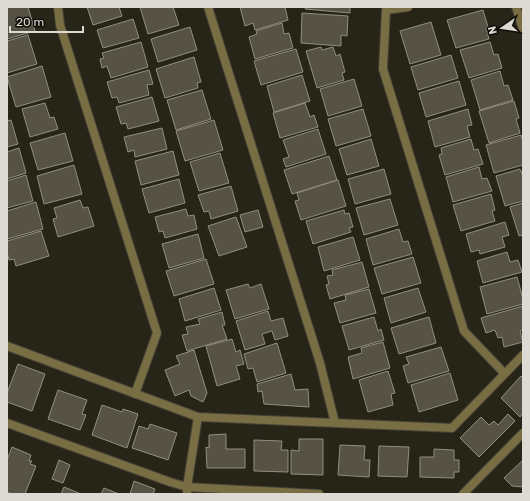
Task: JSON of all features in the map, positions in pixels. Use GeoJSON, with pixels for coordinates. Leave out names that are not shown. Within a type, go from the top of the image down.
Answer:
{"type":"FeatureCollection","features":[{"type":"Feature","properties":{"kind":"street"},"geometry":{"type":"LineString","coordinates":[[58,7],[60,25],[157,334],[136,394]]}},
{"type":"Feature","properties":{"kind":"street"},"geometry":{"type":"LineString","coordinates":[[208,7],[320,363],[335,423]]}},
{"type":"Feature","properties":{"kind":"street"},"geometry":{"type":"LineString","coordinates":[[408,7],[386,8],[383,69],[464,331],[504,373]]}},
{"type":"Feature","properties":{"kind":"street"},"geometry":{"type":"LineString","coordinates":[[516,7],[523,28]]}},
{"type":"Feature","properties":{"kind":"street"},"geometry":{"type":"LineString","coordinates":[[7,346],[198,417],[452,428],[523,355]]}},
{"type":"Feature","properties":{"kind":"street"},"geometry":{"type":"LineString","coordinates":[[187,490],[198,417]]}},
{"type":"Feature","properties":{"kind":"street"},"geometry":{"type":"LineString","coordinates":[[7,423],[170,482],[187,490],[319,494]]}},
{"type":"Feature","properties":{"kind":"street"},"geometry":{"type":"LineString","coordinates":[[463,494],[523,433]]}},
{"type":"Feature","properties":{"kind":"building"},"geometry":{"type":"Polygon","coordinates":[[[7,7],[28,7],[35,31],[7,39],[7,7]]]}},
{"type":"Feature","properties":{"kind":"building"},"geometry":{"type":"Polygon","coordinates":[[[87,7],[119,7],[122,16],[93,25],[87,7]]]}},
{"type":"Feature","properties":{"kind":"building"},"geometry":{"type":"Polygon","coordinates":[[[140,7],[173,7],[179,25],[148,34],[140,7]]]}},
{"type":"Feature","properties":{"kind":"building"},"geometry":{"type":"Polygon","coordinates":[[[240,7],[285,7],[288,20],[255,30],[253,23],[245,26],[240,7]]]}},
{"type":"Feature","properties":{"kind":"building"},"geometry":{"type":"Polygon","coordinates":[[[306,7],[350,7],[350,13],[305,9],[306,7]]]}},
{"type":"Feature","properties":{"kind":"building"},"geometry":{"type":"Polygon","coordinates":[[[483,10],[488,27],[486,28],[489,39],[456,48],[447,20],[483,10]]]}},
{"type":"Feature","properties":{"kind":"building"},"geometry":{"type":"Polygon","coordinates":[[[302,13],[348,16],[347,36],[341,35],[341,46],[301,43],[302,13]]]}},
{"type":"Feature","properties":{"kind":"building"},"geometry":{"type":"Polygon","coordinates":[[[133,19],[139,38],[103,48],[97,30],[133,19]]]}},
{"type":"Feature","properties":{"kind":"building"},"geometry":{"type":"Polygon","coordinates":[[[431,22],[441,55],[410,64],[400,31],[431,22]]]}},
{"type":"Feature","properties":{"kind":"building"},"geometry":{"type":"Polygon","coordinates":[[[282,23],[284,34],[289,33],[293,48],[255,59],[249,37],[257,34],[256,31],[282,23]]]}},
{"type":"Feature","properties":{"kind":"building"},"geometry":{"type":"Polygon","coordinates":[[[190,27],[197,50],[158,62],[151,39],[190,27]]]}},
{"type":"Feature","properties":{"kind":"building"},"geometry":{"type":"Polygon","coordinates":[[[28,35],[37,64],[7,73],[7,41],[28,35]]]}},
{"type":"Feature","properties":{"kind":"building"},"geometry":{"type":"Polygon","coordinates":[[[141,42],[148,67],[111,78],[107,66],[102,68],[100,59],[104,58],[102,53],[141,42]]]}},
{"type":"Feature","properties":{"kind":"building"},"geometry":{"type":"Polygon","coordinates":[[[490,42],[494,55],[498,54],[502,68],[469,78],[460,50],[490,42]]]}},
{"type":"Feature","properties":{"kind":"building"},"geometry":{"type":"Polygon","coordinates":[[[321,47],[322,50],[333,47],[336,56],[340,54],[345,72],[342,73],[344,80],[317,88],[306,51],[321,47]]]}},
{"type":"Feature","properties":{"kind":"building"},"geometry":{"type":"Polygon","coordinates":[[[296,49],[303,72],[261,85],[254,61],[296,49]]]}},
{"type":"Feature","properties":{"kind":"building"},"geometry":{"type":"Polygon","coordinates":[[[451,55],[458,78],[418,90],[411,67],[451,55]]]}},
{"type":"Feature","properties":{"kind":"building"},"geometry":{"type":"Polygon","coordinates":[[[194,57],[201,82],[197,83],[198,88],[165,98],[156,69],[194,57]]]}},
{"type":"Feature","properties":{"kind":"building"},"geometry":{"type":"Polygon","coordinates":[[[42,66],[51,97],[16,107],[7,77],[42,66]]]}},
{"type":"Feature","properties":{"kind":"building"},"geometry":{"type":"Polygon","coordinates":[[[149,70],[153,84],[147,85],[149,95],[119,103],[117,97],[112,98],[107,82],[149,70]]]}},
{"type":"Feature","properties":{"kind":"building"},"geometry":{"type":"Polygon","coordinates":[[[500,71],[504,86],[508,85],[513,100],[480,110],[471,80],[500,71]]]}},
{"type":"Feature","properties":{"kind":"building"},"geometry":{"type":"Polygon","coordinates":[[[302,75],[310,101],[274,112],[267,86],[302,75]]]}},
{"type":"Feature","properties":{"kind":"building"},"geometry":{"type":"Polygon","coordinates":[[[354,79],[362,106],[328,116],[320,89],[354,79]]]}},
{"type":"Feature","properties":{"kind":"building"},"geometry":{"type":"Polygon","coordinates":[[[459,81],[466,105],[426,117],[419,93],[459,81]]]}},
{"type":"Feature","properties":{"kind":"building"},"geometry":{"type":"Polygon","coordinates":[[[202,90],[211,119],[176,130],[167,100],[202,90]]]}},
{"type":"Feature","properties":{"kind":"building"},"geometry":{"type":"Polygon","coordinates":[[[152,97],[159,121],[128,129],[126,123],[121,124],[116,107],[152,97]]]}},
{"type":"Feature","properties":{"kind":"building"},"geometry":{"type":"Polygon","coordinates":[[[514,101],[519,118],[516,119],[520,133],[489,143],[479,111],[514,101]]]}},
{"type":"Feature","properties":{"kind":"building"},"geometry":{"type":"Polygon","coordinates":[[[45,103],[50,118],[54,117],[58,129],[30,137],[22,109],[45,103]]]}},
{"type":"Feature","properties":{"kind":"building"},"geometry":{"type":"Polygon","coordinates":[[[305,103],[310,117],[314,115],[318,127],[280,138],[273,113],[305,103]]]}},
{"type":"Feature","properties":{"kind":"building"},"geometry":{"type":"Polygon","coordinates":[[[363,109],[371,136],[336,146],[328,119],[363,109]]]}},
{"type":"Feature","properties":{"kind":"building"},"geometry":{"type":"Polygon","coordinates":[[[468,109],[472,125],[467,126],[470,137],[435,147],[428,121],[468,109]]]}},
{"type":"Feature","properties":{"kind":"building"},"geometry":{"type":"Polygon","coordinates":[[[11,120],[18,144],[7,147],[7,121],[11,120]]]}},
{"type":"Feature","properties":{"kind":"building"},"geometry":{"type":"Polygon","coordinates":[[[214,120],[223,150],[185,161],[176,131],[214,120]]]}},
{"type":"Feature","properties":{"kind":"building"},"geometry":{"type":"Polygon","coordinates":[[[162,128],[167,149],[135,157],[134,150],[128,152],[124,137],[162,128]]]}},
{"type":"Feature","properties":{"kind":"building"},"geometry":{"type":"Polygon","coordinates":[[[318,129],[326,154],[286,167],[283,159],[289,157],[283,140],[318,129]]]}},
{"type":"Feature","properties":{"kind":"building"},"geometry":{"type":"Polygon","coordinates":[[[65,133],[73,161],[38,170],[30,143],[65,133]]]}},
{"type":"Feature","properties":{"kind":"building"},"geometry":{"type":"Polygon","coordinates":[[[521,135],[523,141],[523,165],[494,173],[486,145],[521,135]]]}},
{"type":"Feature","properties":{"kind":"building"},"geometry":{"type":"Polygon","coordinates":[[[371,139],[379,166],[347,175],[339,149],[371,139]]]}},
{"type":"Feature","properties":{"kind":"building"},"geometry":{"type":"Polygon","coordinates":[[[471,139],[474,150],[478,149],[483,164],[445,175],[439,155],[442,154],[441,148],[471,139]]]}},
{"type":"Feature","properties":{"kind":"building"},"geometry":{"type":"Polygon","coordinates":[[[19,148],[26,173],[7,179],[7,152],[19,148]]]}},
{"type":"Feature","properties":{"kind":"building"},"geometry":{"type":"Polygon","coordinates":[[[173,151],[179,175],[141,185],[135,161],[173,151]]]}},
{"type":"Feature","properties":{"kind":"building"},"geometry":{"type":"Polygon","coordinates":[[[220,153],[229,183],[199,191],[190,162],[220,153]]]}},
{"type":"Feature","properties":{"kind":"building"},"geometry":{"type":"Polygon","coordinates":[[[329,156],[337,180],[292,194],[284,170],[329,156]]]}},
{"type":"Feature","properties":{"kind":"building"},"geometry":{"type":"Polygon","coordinates":[[[74,165],[82,194],[44,204],[37,176],[74,165]]]}},
{"type":"Feature","properties":{"kind":"building"},"geometry":{"type":"Polygon","coordinates":[[[479,167],[482,179],[487,178],[492,191],[453,202],[446,177],[479,167]]]}},
{"type":"Feature","properties":{"kind":"building"},"geometry":{"type":"Polygon","coordinates":[[[384,169],[391,194],[355,204],[348,179],[384,169]]]}},
{"type":"Feature","properties":{"kind":"building"},"geometry":{"type":"Polygon","coordinates":[[[520,169],[523,176],[523,201],[505,206],[496,176],[520,169]]]}},
{"type":"Feature","properties":{"kind":"building"},"geometry":{"type":"Polygon","coordinates":[[[26,175],[33,201],[7,208],[7,181],[26,175]]]}},
{"type":"Feature","properties":{"kind":"building"},"geometry":{"type":"Polygon","coordinates":[[[179,179],[185,203],[149,213],[142,189],[179,179]]]}},
{"type":"Feature","properties":{"kind":"building"},"geometry":{"type":"Polygon","coordinates":[[[338,180],[346,206],[301,220],[295,201],[299,200],[297,193],[338,180]]]}},
{"type":"Feature","properties":{"kind":"building"},"geometry":{"type":"Polygon","coordinates":[[[231,186],[238,211],[211,219],[209,211],[204,212],[198,195],[231,186]]]}},
{"type":"Feature","properties":{"kind":"building"},"geometry":{"type":"Polygon","coordinates":[[[491,194],[495,210],[492,211],[495,221],[461,231],[453,205],[491,194]]]}},
{"type":"Feature","properties":{"kind":"building"},"geometry":{"type":"Polygon","coordinates":[[[390,199],[398,225],[364,235],[356,208],[390,199]]]}},
{"type":"Feature","properties":{"kind":"building"},"geometry":{"type":"Polygon","coordinates":[[[80,200],[83,208],[88,207],[94,226],[58,237],[53,219],[57,218],[54,208],[80,200]]]}},
{"type":"Feature","properties":{"kind":"building"},"geometry":{"type":"Polygon","coordinates":[[[36,202],[43,229],[7,239],[7,211],[36,202]]]}},
{"type":"Feature","properties":{"kind":"building"},"geometry":{"type":"Polygon","coordinates":[[[523,203],[523,235],[519,236],[510,207],[523,203]]]}},
{"type":"Feature","properties":{"kind":"building"},"geometry":{"type":"Polygon","coordinates":[[[186,209],[188,216],[194,215],[197,229],[165,238],[163,231],[159,232],[155,217],[186,209]]]}},
{"type":"Feature","properties":{"kind":"building"},"geometry":{"type":"Polygon","coordinates":[[[258,210],[263,227],[245,232],[240,215],[258,210]]]}},
{"type":"Feature","properties":{"kind":"building"},"geometry":{"type":"Polygon","coordinates":[[[344,210],[345,214],[349,213],[353,227],[349,228],[351,232],[313,244],[306,221],[344,210]]]}},
{"type":"Feature","properties":{"kind":"building"},"geometry":{"type":"Polygon","coordinates":[[[236,217],[247,247],[219,256],[208,226],[236,217]]]}},
{"type":"Feature","properties":{"kind":"building"},"geometry":{"type":"Polygon","coordinates":[[[505,222],[509,235],[502,237],[505,247],[480,254],[479,250],[471,252],[466,234],[505,222]]]}},
{"type":"Feature","properties":{"kind":"building"},"geometry":{"type":"Polygon","coordinates":[[[399,229],[403,242],[408,241],[412,254],[373,265],[366,239],[399,229]]]}},
{"type":"Feature","properties":{"kind":"building"},"geometry":{"type":"Polygon","coordinates":[[[41,231],[49,256],[16,266],[14,259],[9,260],[7,241],[41,231]]]}},
{"type":"Feature","properties":{"kind":"building"},"geometry":{"type":"Polygon","coordinates":[[[198,234],[204,258],[169,268],[162,244],[198,234]]]}},
{"type":"Feature","properties":{"kind":"building"},"geometry":{"type":"Polygon","coordinates":[[[353,237],[360,260],[324,271],[318,247],[353,237]]]}},
{"type":"Feature","properties":{"kind":"building"},"geometry":{"type":"Polygon","coordinates":[[[507,252],[510,262],[518,260],[522,272],[483,283],[477,261],[507,252]]]}},
{"type":"Feature","properties":{"kind":"building"},"geometry":{"type":"Polygon","coordinates":[[[413,257],[421,283],[382,294],[374,268],[413,257]]]}},
{"type":"Feature","properties":{"kind":"building"},"geometry":{"type":"Polygon","coordinates":[[[206,259],[214,284],[174,296],[166,271],[206,259]]]}},
{"type":"Feature","properties":{"kind":"building"},"geometry":{"type":"Polygon","coordinates":[[[362,262],[369,287],[330,299],[326,285],[329,284],[327,276],[333,275],[332,270],[362,262]]]}},
{"type":"Feature","properties":{"kind":"building"},"geometry":{"type":"Polygon","coordinates":[[[517,277],[523,304],[487,314],[480,287],[517,277]]]}},
{"type":"Feature","properties":{"kind":"building"},"geometry":{"type":"Polygon","coordinates":[[[248,284],[250,288],[261,284],[269,309],[235,319],[226,290],[248,284]]]}},
{"type":"Feature","properties":{"kind":"building"},"geometry":{"type":"Polygon","coordinates":[[[214,288],[221,310],[185,321],[179,299],[214,288]]]}},
{"type":"Feature","properties":{"kind":"building"},"geometry":{"type":"Polygon","coordinates":[[[418,288],[426,312],[391,323],[384,298],[418,288]]]}},
{"type":"Feature","properties":{"kind":"building"},"geometry":{"type":"Polygon","coordinates":[[[369,289],[376,313],[340,323],[334,303],[346,300],[345,295],[369,289]]]}},
{"type":"Feature","properties":{"kind":"building"},"geometry":{"type":"Polygon","coordinates":[[[523,306],[523,330],[520,331],[523,342],[504,347],[502,337],[498,338],[495,330],[486,333],[481,318],[523,306]]]}},
{"type":"Feature","properties":{"kind":"building"},"geometry":{"type":"Polygon","coordinates":[[[268,311],[271,321],[283,318],[288,336],[275,340],[272,331],[262,334],[265,344],[245,350],[236,321],[268,311]]]}},
{"type":"Feature","properties":{"kind":"building"},"geometry":{"type":"Polygon","coordinates":[[[222,312],[225,325],[222,325],[227,339],[187,351],[182,335],[188,334],[186,327],[200,324],[198,319],[222,312]]]}},
{"type":"Feature","properties":{"kind":"building"},"geometry":{"type":"Polygon","coordinates":[[[374,317],[378,331],[381,329],[384,340],[349,350],[342,326],[374,317]]]}},
{"type":"Feature","properties":{"kind":"building"},"geometry":{"type":"Polygon","coordinates":[[[429,317],[436,343],[399,354],[391,328],[429,317]]]}},
{"type":"Feature","properties":{"kind":"building"},"geometry":{"type":"Polygon","coordinates":[[[232,339],[236,352],[240,350],[244,364],[236,366],[240,379],[217,386],[206,346],[232,339]]]}},
{"type":"Feature","properties":{"kind":"building"},"geometry":{"type":"Polygon","coordinates":[[[383,342],[390,368],[353,379],[348,357],[362,353],[361,348],[383,342]]]}},
{"type":"Feature","properties":{"kind":"building"},"geometry":{"type":"Polygon","coordinates":[[[277,343],[286,373],[257,382],[253,368],[248,369],[244,354],[277,343]]]}},
{"type":"Feature","properties":{"kind":"building"},"geometry":{"type":"Polygon","coordinates":[[[441,347],[449,371],[408,383],[403,366],[409,364],[406,357],[441,347]]]}},
{"type":"Feature","properties":{"kind":"building"},"geometry":{"type":"Polygon","coordinates":[[[194,350],[207,393],[203,402],[191,396],[189,390],[175,396],[165,370],[180,364],[176,356],[194,350]]]}},
{"type":"Feature","properties":{"kind":"building"},"geometry":{"type":"Polygon","coordinates":[[[18,364],[45,374],[32,411],[7,402],[7,393],[18,364]]]}},
{"type":"Feature","properties":{"kind":"building"},"geometry":{"type":"Polygon","coordinates":[[[388,371],[395,393],[391,394],[393,405],[368,412],[359,380],[388,371]]]}},
{"type":"Feature","properties":{"kind":"building"},"geometry":{"type":"Polygon","coordinates":[[[450,373],[458,400],[419,412],[411,385],[450,373]]]}},
{"type":"Feature","properties":{"kind":"building"},"geometry":{"type":"Polygon","coordinates":[[[291,374],[295,390],[308,389],[309,407],[264,404],[262,391],[258,392],[257,384],[291,374]]]}},
{"type":"Feature","properties":{"kind":"building"},"geometry":{"type":"Polygon","coordinates":[[[521,376],[523,378],[523,413],[520,417],[501,398],[521,376]]]}},
{"type":"Feature","properties":{"kind":"building"},"geometry":{"type":"Polygon","coordinates":[[[58,390],[87,400],[82,414],[86,415],[80,430],[48,419],[58,390]]]}},
{"type":"Feature","properties":{"kind":"building"},"geometry":{"type":"Polygon","coordinates":[[[102,405],[122,412],[123,409],[138,414],[127,448],[92,435],[102,405]]]}},
{"type":"Feature","properties":{"kind":"building"},"geometry":{"type":"Polygon","coordinates":[[[508,414],[515,421],[479,457],[460,438],[481,417],[489,425],[494,421],[498,425],[508,414]]]}},
{"type":"Feature","properties":{"kind":"building"},"geometry":{"type":"Polygon","coordinates":[[[150,424],[177,433],[168,460],[132,448],[139,426],[148,429],[150,424]]]}},
{"type":"Feature","properties":{"kind":"building"},"geometry":{"type":"Polygon","coordinates":[[[226,434],[226,449],[245,449],[245,468],[207,468],[206,447],[209,448],[209,435],[226,434]]]}},
{"type":"Feature","properties":{"kind":"building"},"geometry":{"type":"Polygon","coordinates":[[[299,439],[323,439],[323,475],[291,474],[291,450],[299,451],[299,439]]]}},
{"type":"Feature","properties":{"kind":"building"},"geometry":{"type":"Polygon","coordinates":[[[254,440],[282,441],[281,450],[288,450],[288,472],[254,471],[254,440]]]}},
{"type":"Feature","properties":{"kind":"building"},"geometry":{"type":"Polygon","coordinates":[[[340,445],[365,446],[364,460],[370,460],[369,477],[338,475],[340,445]]]}},
{"type":"Feature","properties":{"kind":"building"},"geometry":{"type":"Polygon","coordinates":[[[379,446],[409,447],[407,477],[378,476],[379,446]]]}},
{"type":"Feature","properties":{"kind":"building"},"geometry":{"type":"Polygon","coordinates":[[[12,447],[31,455],[29,461],[32,461],[30,464],[36,466],[25,494],[12,494],[7,492],[7,460],[12,447]]]}},
{"type":"Feature","properties":{"kind":"building"},"geometry":{"type":"Polygon","coordinates":[[[434,449],[454,450],[454,460],[459,460],[459,472],[454,472],[454,478],[420,477],[420,457],[434,457],[434,449]]]}},
{"type":"Feature","properties":{"kind":"building"},"geometry":{"type":"Polygon","coordinates":[[[59,460],[70,465],[63,483],[52,479],[59,460]]]}},
{"type":"Feature","properties":{"kind":"building"},"geometry":{"type":"Polygon","coordinates":[[[523,460],[523,487],[512,486],[504,478],[523,460]]]}},
{"type":"Feature","properties":{"kind":"building"},"geometry":{"type":"Polygon","coordinates":[[[134,481],[155,489],[153,494],[130,494],[134,481]]]}},
{"type":"Feature","properties":{"kind":"building"},"geometry":{"type":"Polygon","coordinates":[[[64,487],[81,494],[61,494],[64,487]]]}},
{"type":"Feature","properties":{"kind":"building"},"geometry":{"type":"Polygon","coordinates":[[[104,488],[119,494],[101,494],[104,488]]]}}]}
